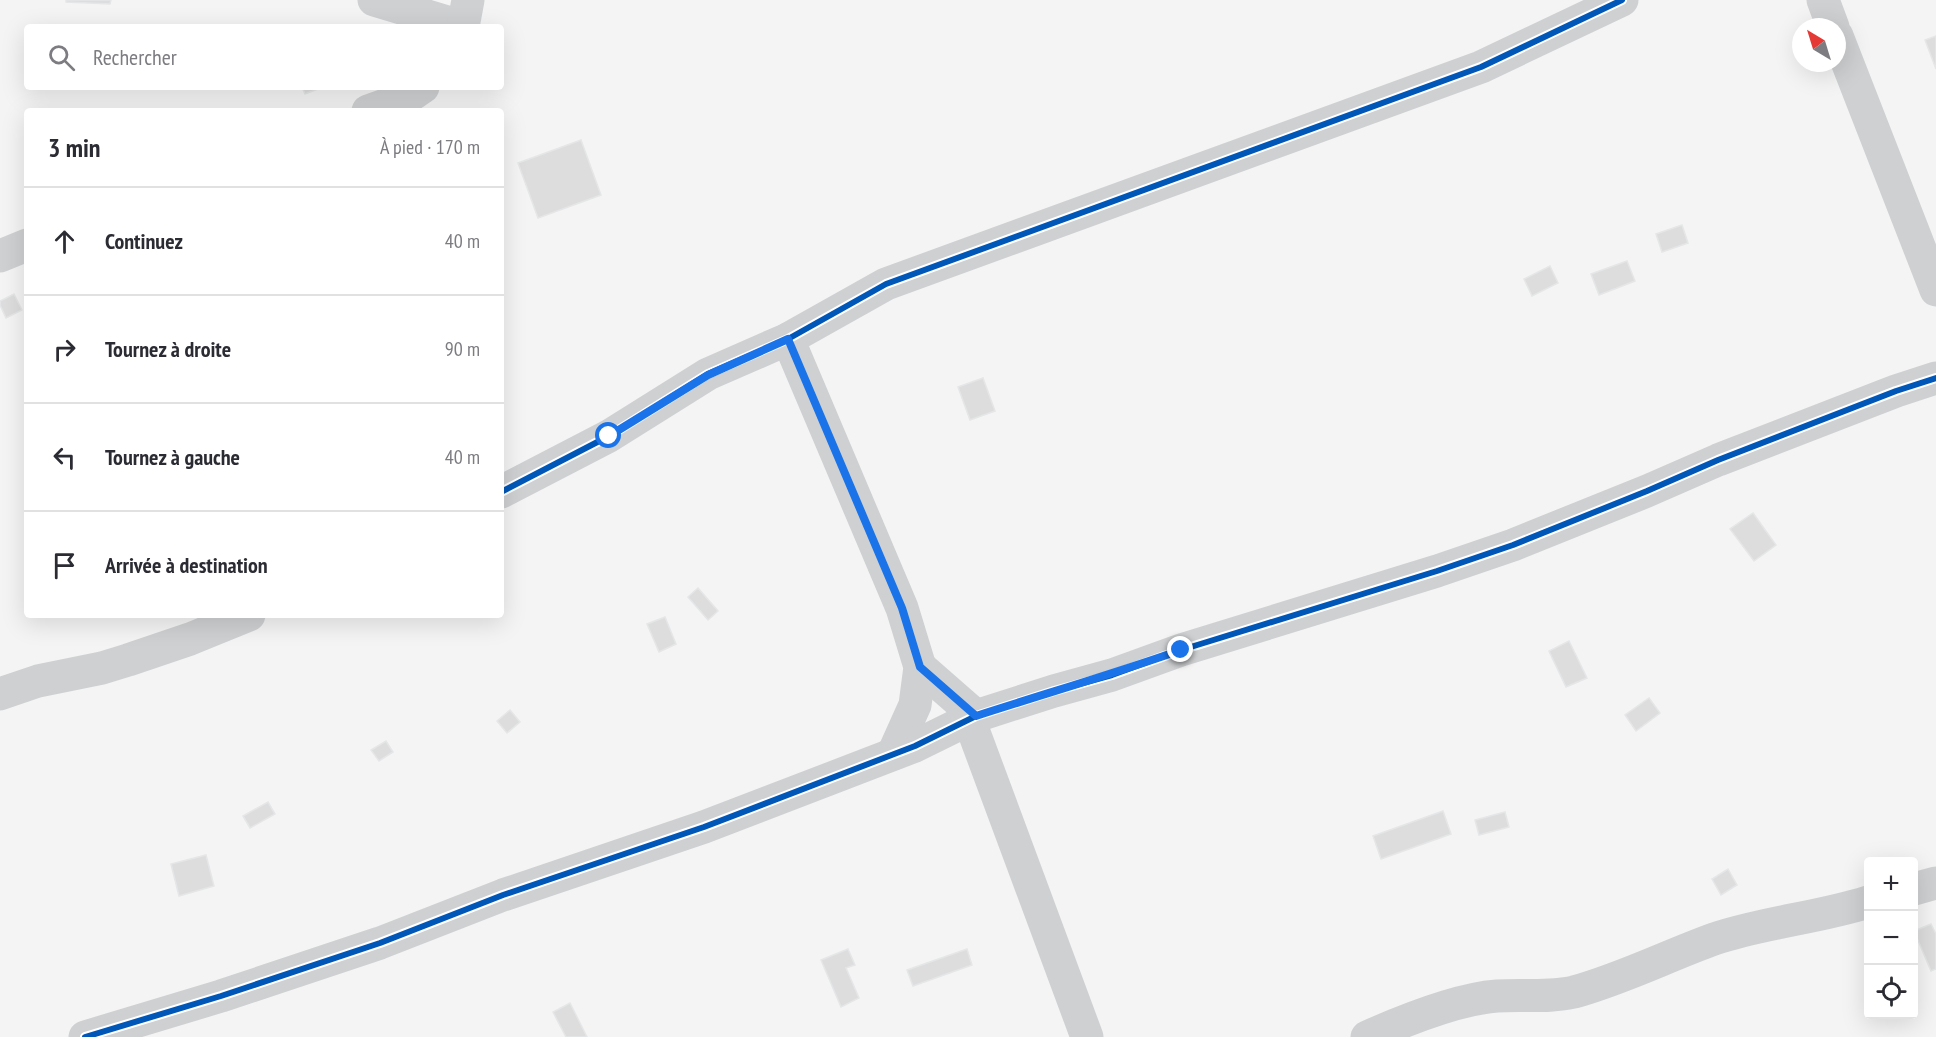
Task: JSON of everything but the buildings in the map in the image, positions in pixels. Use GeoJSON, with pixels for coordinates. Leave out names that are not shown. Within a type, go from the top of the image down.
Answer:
{"type":"FeatureCollection","features":[{"type":"Feature","properties":{"kind":"street"},"geometry":{"type":"LineString","coordinates":[[374,0],[453,24]]}},
{"type":"Feature","properties":{"kind":"street"},"geometry":{"type":"LineString","coordinates":[[464,24],[468,0]]}},
{"type":"Feature","properties":{"kind":"street"},"geometry":{"type":"LineString","coordinates":[[504,490],[609,436],[708,375],[788,339],[886,284],[1481,67],[1622,0]]}},
{"type":"Feature","properties":{"kind":"street"},"geometry":{"type":"LineString","coordinates":[[1823,0],[1830,18]]}},
{"type":"Feature","properties":{"kind":"street"},"geometry":{"type":"LineString","coordinates":[[1846,59],[1936,290]]}},
{"type":"Feature","properties":{"kind":"street"},"geometry":{"type":"LineString","coordinates":[[376,108],[410,96],[419,90]]}},
{"type":"Feature","properties":{"kind":"street"},"geometry":{"type":"LineString","coordinates":[[0,256],[24,245]]}},
{"type":"Feature","properties":{"kind":"street"},"geometry":{"type":"LineString","coordinates":[[788,339],[902,608],[920,667],[915,705],[893,754]]}},
{"type":"Feature","properties":{"kind":"street"},"geometry":{"type":"LineString","coordinates":[[85,1037],[221,996],[380,943],[503,895],[704,827],[915,746],[972,718],[1502,549],[1636,496],[1718,460],[1936,378]]}},
{"type":"Feature","properties":{"kind":"street"},"geometry":{"type":"LineString","coordinates":[[0,694],[38,681],[102,668],[128,660],[242,618]]}},
{"type":"Feature","properties":{"kind":"street"},"geometry":{"type":"LineString","coordinates":[[920,667],[972,718],[1088,1037]]}},
{"type":"Feature","properties":{"kind":"street"},"geometry":{"type":"LineString","coordinates":[[1918,888],[1936,883]]}},
{"type":"Feature","properties":{"kind":"street"},"geometry":{"type":"LineString","coordinates":[[1368,1037],[1394,1025],[1474,999],[1572,992],[1612,980],[1714,939],[1756,927],[1818,916],[1864,903]]}},
{"type":"Feature","properties":{"kind":"cycle path"},"geometry":{"type":"LineString","coordinates":[[504,490],[609,436],[708,374],[788,339],[886,284],[1481,67],[1622,0]]}},
{"type":"Feature","properties":{"kind":"cycle path"},"geometry":{"type":"LineString","coordinates":[[85,1037],[221,996],[380,943],[503,895],[704,827],[915,746],[976,716],[1112,675],[1181,650],[1437,571],[1513,545],[1718,460],[1896,391],[1936,378]]}},
{"type":"Feature","properties":{"kind":"route"},"geometry":{"type":"LineString","coordinates":[[609,436],[708,375],[788,339],[902,608],[920,667],[976,716],[1112,675],[1181,650]]}}]}
